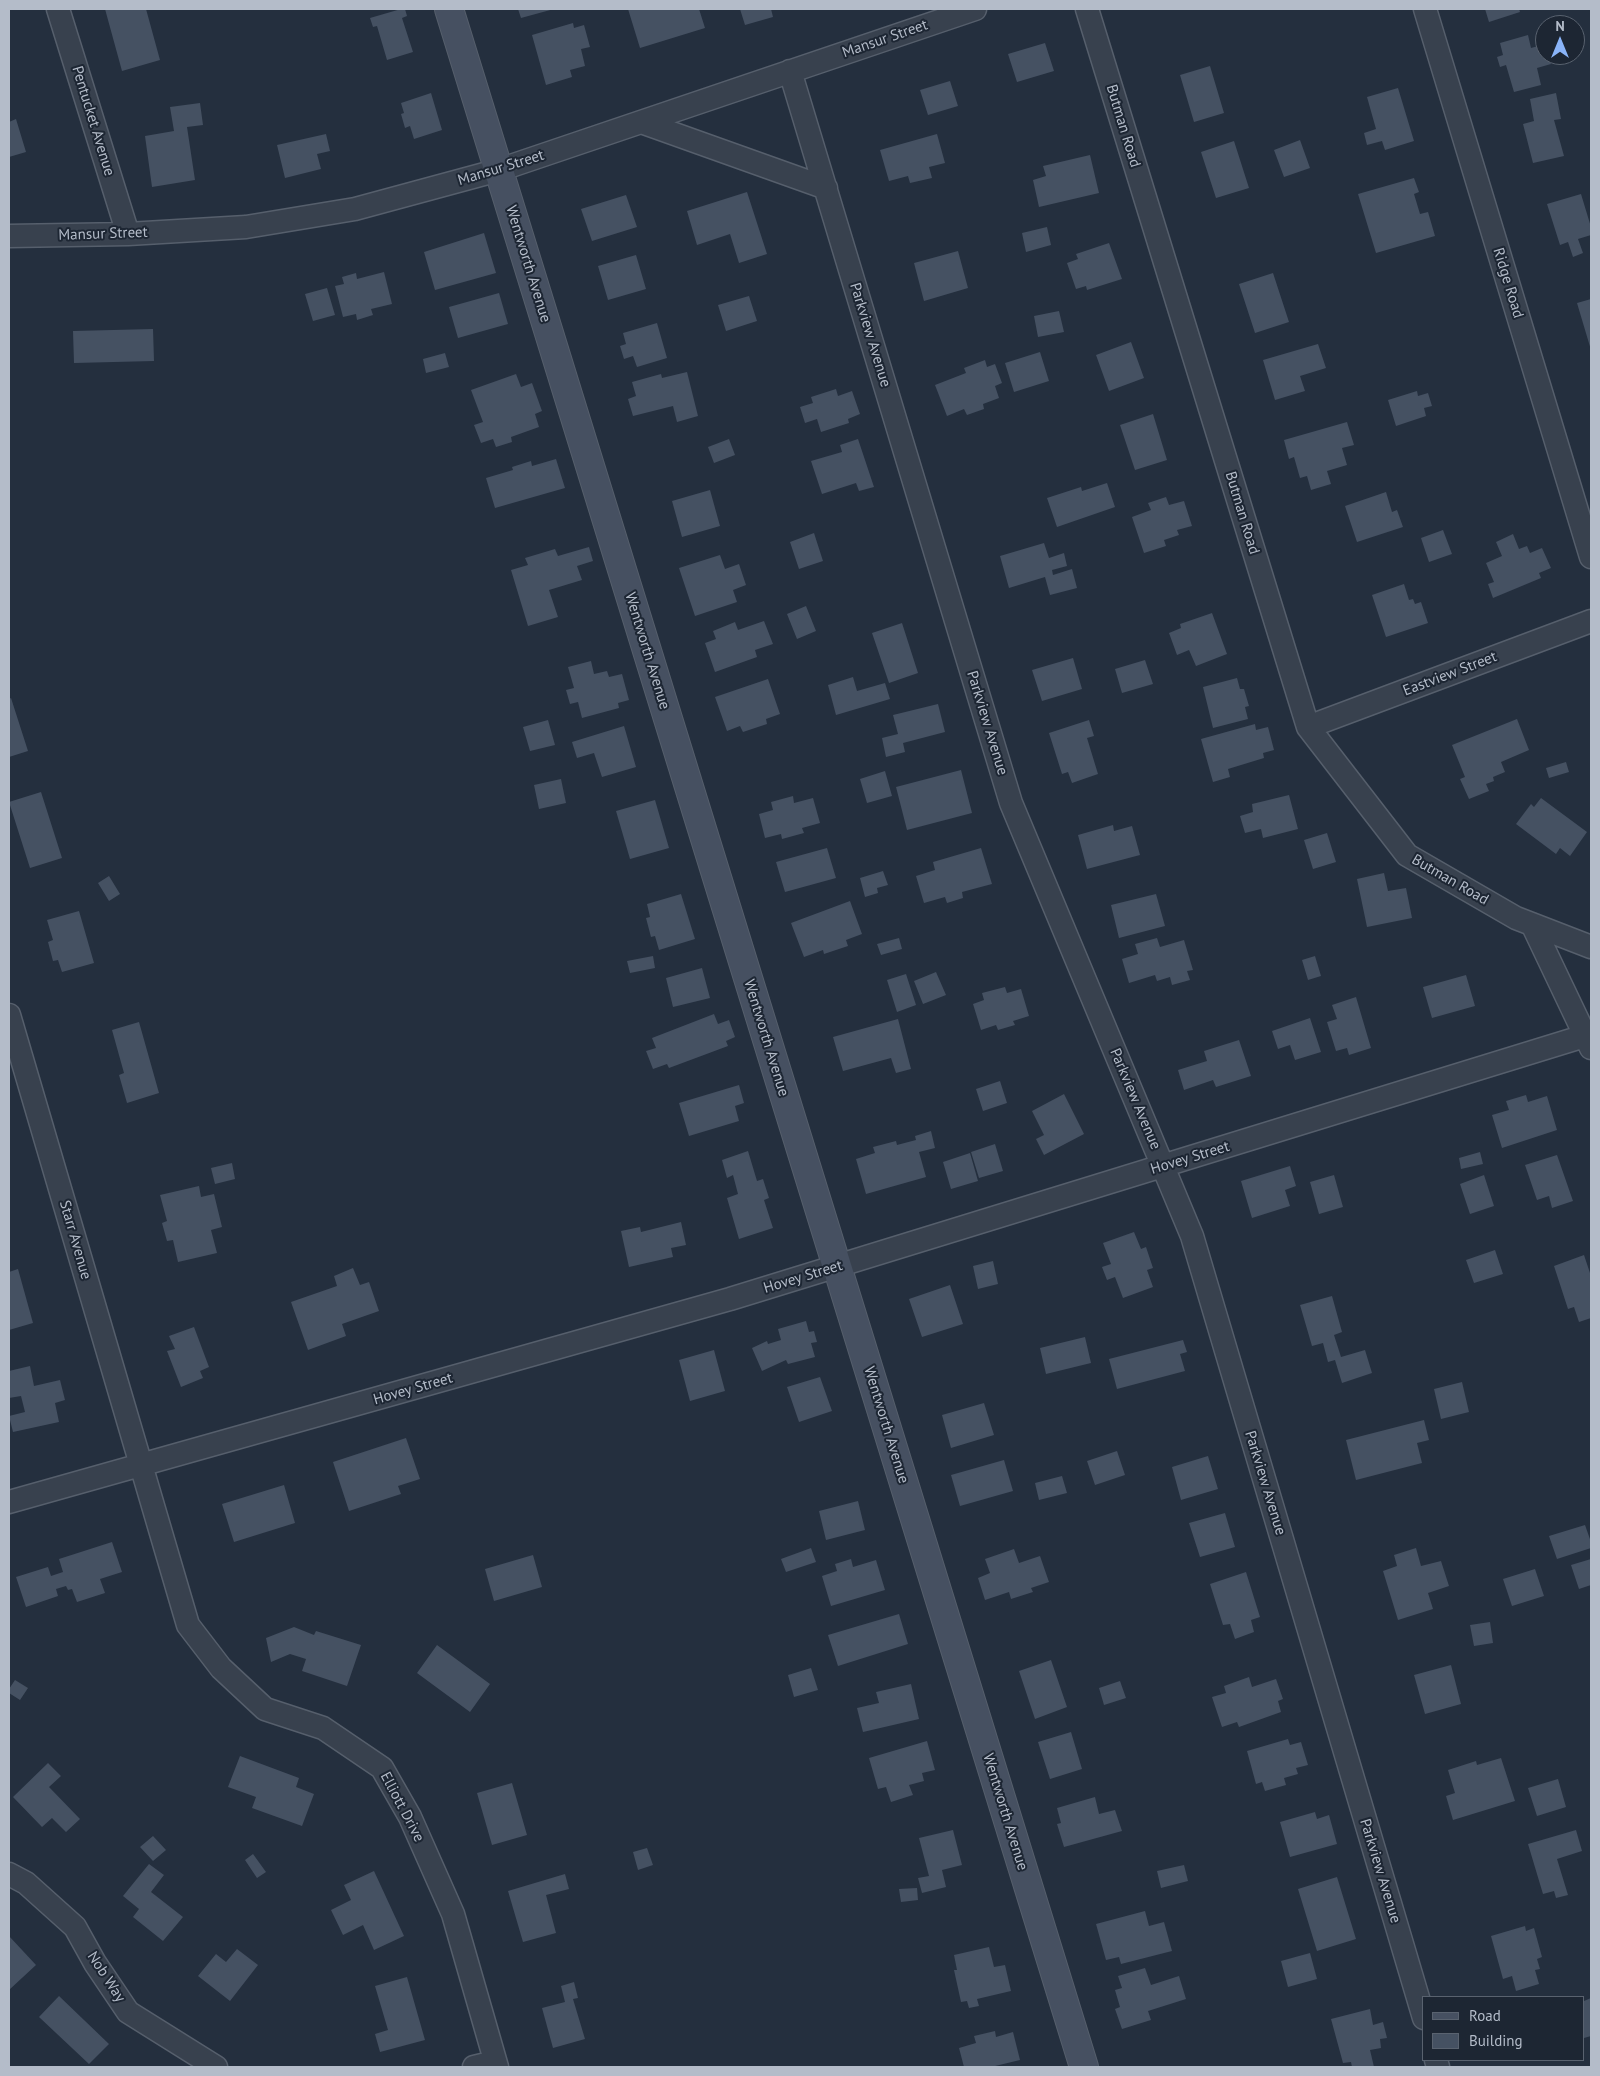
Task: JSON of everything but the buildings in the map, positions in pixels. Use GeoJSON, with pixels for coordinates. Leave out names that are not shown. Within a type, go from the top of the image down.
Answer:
{"type":"FeatureCollection","features":[{"type":"Feature","properties":{"kind":"street","name":"Pentucket Avenue"},"geometry":{"type":"LineString","coordinates":[[58,9],[128,234]]}},
{"type":"Feature","properties":{"kind":"street","name":"Wentworth Avenue"},"geometry":{"type":"LineString","coordinates":[[450,9],[1084,2067]]}},
{"type":"Feature","properties":{"kind":"street","name":"Mansur Street"},"geometry":{"type":"LineString","coordinates":[[9,236],[128,234],[246,226],[355,209],[499,170],[975,9]]}},
{"type":"Feature","properties":{"kind":"street","name":"Butman Road"},"geometry":{"type":"LineString","coordinates":[[1087,9],[1308,727],[1407,855],[1516,918],[1591,947]]}},
{"type":"Feature","properties":{"kind":"street","name":"Ridge Road"},"geometry":{"type":"LineString","coordinates":[[1426,9],[1591,558]]}},
{"type":"Feature","properties":{"kind":"street","name":"Parkview Avenue"},"geometry":{"type":"LineString","coordinates":[[790,71],[1012,803],[1192,1236],[1422,2011]]}},
{"type":"Feature","properties":{"kind":"street"},"geometry":{"type":"LineString","coordinates":[[641,122],[826,188]]}},
{"type":"Feature","properties":{"kind":"street","name":"Eastview Street"},"geometry":{"type":"LineString","coordinates":[[1308,727],[1591,620]]}},
{"type":"Feature","properties":{"kind":"street"},"geometry":{"type":"LineString","coordinates":[[1532,924],[1589,1039]]}},
{"type":"Feature","properties":{"kind":"street","name":"Starr Avenue"},"geometry":{"type":"LineString","coordinates":[[9,1015],[142,1465]]}},
{"type":"Feature","properties":{"kind":"street","name":"Hovey Street"},"geometry":{"type":"LineString","coordinates":[[9,1502],[730,1299],[1162,1166],[1589,1039]]}},
{"type":"Feature","properties":{"kind":"street","name":"Elliott Drive"},"geometry":{"type":"LineString","coordinates":[[142,1465],[188,1625],[221,1668],[264,1710],[323,1728],[382,1768],[410,1817],[453,1914],[489,2066]]}},
{"type":"Feature","properties":{"kind":"street","name":"Nob Way"},"geometry":{"type":"LineString","coordinates":[[9,1874],[26,1883],[75,1927],[95,1963],[128,2012],[216,2067]]}}]}
